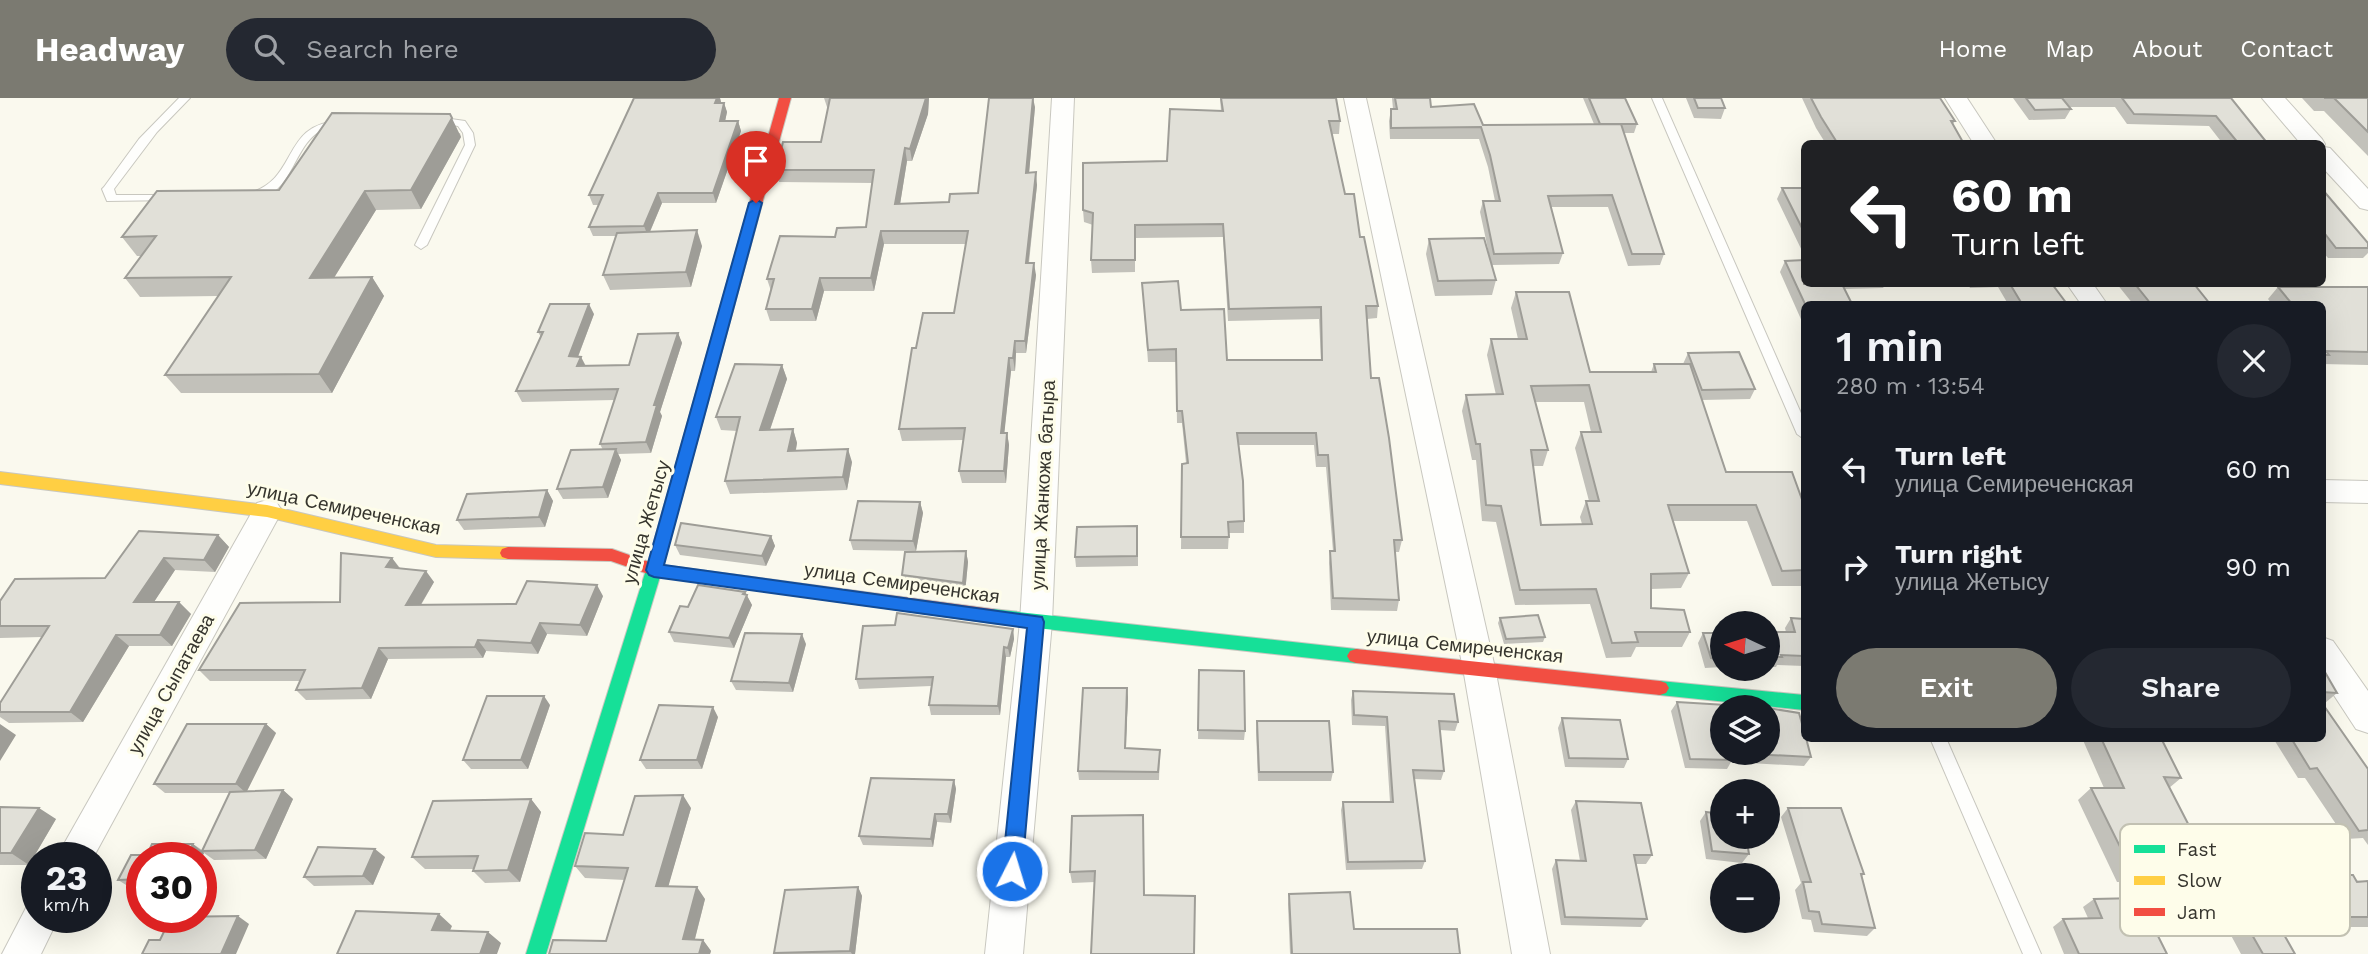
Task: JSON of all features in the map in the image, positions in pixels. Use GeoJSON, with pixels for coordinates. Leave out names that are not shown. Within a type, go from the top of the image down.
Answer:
{"type":"FeatureCollection","features":[{"type":"Feature","properties":{"kind":"street","name":"улица Жетысу"},"geometry":{"type":"LineString","coordinates":[[536,954],[654,570],[785,98]]}},
{"type":"Feature","properties":{"kind":"street","name":"улица Жанкожа батыра"},"geometry":{"type":"LineString","coordinates":[[1004,954],[1036,622],[1063,98]]}},
{"type":"Feature","properties":{"kind":"street"},"geometry":{"type":"LineString","coordinates":[[1355,98],[1479,668],[1531,954]]}},
{"type":"Feature","properties":{"kind":"street"},"geometry":{"type":"LineString","coordinates":[[1956,98],[1983,140]]}},
{"type":"Feature","properties":{"kind":"street"},"geometry":{"type":"LineString","coordinates":[[2273,98],[2310,140]]}},
{"type":"Feature","properties":{"kind":"street"},"geometry":{"type":"LineString","coordinates":[[2329,161],[2368,168]]}},
{"type":"Feature","properties":{"kind":"street"},"geometry":{"type":"LineString","coordinates":[[2329,161],[2368,203]]}},
{"type":"Feature","properties":{"kind":"street","name":"улица Семиреченская"},"geometry":{"type":"LineString","coordinates":[[0,478],[267,511],[436,551],[612,555],[654,570],[1036,622],[1801,703]]}},
{"type":"Feature","properties":{"kind":"street"},"geometry":{"type":"LineString","coordinates":[[2326,491],[2368,492]]}},
{"type":"Feature","properties":{"kind":"street","name":"улица Сыпатаева"},"geometry":{"type":"LineString","coordinates":[[83,842],[267,511]]}},
{"type":"Feature","properties":{"kind":"street"},"geometry":{"type":"LineString","coordinates":[[2326,656],[2368,719]]}},
{"type":"Feature","properties":{"kind":"street"},"geometry":{"type":"LineString","coordinates":[[21,954],[32,933]]}},
{"type":"Feature","properties":{"kind":"lane"},"geometry":{"type":"LineString","coordinates":[[183,198],[111,199],[108,190],[132,155],[171,109],[184,98]]}},
{"type":"Feature","properties":{"kind":"lane"},"geometry":{"type":"LineString","coordinates":[[1657,98],[1801,427]]}},
{"type":"Feature","properties":{"kind":"lane"},"geometry":{"type":"LineString","coordinates":[[421,245],[470,145],[468,133],[461,123],[427,121]]}},
{"type":"Feature","properties":{"kind":"lane"},"geometry":{"type":"LineString","coordinates":[[236,196],[262,195],[284,177],[296,154],[317,128],[349,123]]}},
{"type":"Feature","properties":{"kind":"lane"},"geometry":{"type":"LineString","coordinates":[[1940,742],[2032,954]]}},
{"type":"Feature","properties":{"kind":"building"},"geometry":{"type":"Polygon","coordinates":[[[634,98],[717,98],[715,103],[724,103],[720,121],[738,121],[713,193],[658,193],[644,226],[589,227],[603,195],[589,195],[634,98]]]}},
{"type":"Feature","properties":{"kind":"building"},"geometry":{"type":"Polygon","coordinates":[[[830,98],[926,98],[910,149],[905,148],[895,204],[949,202],[950,194],[978,193],[989,98],[1033,98],[1026,173],[1036,172],[1026,263],[1034,263],[1025,341],[1015,341],[1013,358],[1009,358],[1001,433],[1007,433],[1004,471],[959,471],[965,428],[899,429],[912,348],[916,348],[923,313],[954,313],[968,231],[881,231],[871,278],[820,278],[812,309],[766,309],[774,279],[767,279],[780,236],[835,237],[837,228],[866,227],[874,170],[776,170],[783,142],[821,142],[830,98]]]}},
{"type":"Feature","properties":{"kind":"building"},"geometry":{"type":"Polygon","coordinates":[[[1221,98],[1336,98],[1340,121],[1329,121],[1345,194],[1354,194],[1360,237],[1364,237],[1378,306],[1366,306],[1371,378],[1379,378],[1402,540],[1394,540],[1399,600],[1333,598],[1330,551],[1335,551],[1328,455],[1318,455],[1316,433],[1237,433],[1243,481],[1244,521],[1228,522],[1229,537],[1181,537],[1182,464],[1188,463],[1182,411],[1177,411],[1176,349],[1148,350],[1142,283],[1178,281],[1181,310],[1224,309],[1227,360],[1322,360],[1321,307],[1229,309],[1223,224],[1135,225],[1135,260],[1091,260],[1093,213],[1083,210],[1083,163],[1167,161],[1170,109],[1223,111],[1221,98]]]}},
{"type":"Feature","properties":{"kind":"building"},"geometry":{"type":"Polygon","coordinates":[[[1395,98],[1430,98],[1431,107],[1474,104],[1483,125],[1621,124],[1664,254],[1632,254],[1612,195],[1548,196],[1563,253],[1494,254],[1483,201],[1500,201],[1481,127],[1391,128],[1391,109],[1397,109],[1395,98]]]}},
{"type":"Feature","properties":{"kind":"building"},"geometry":{"type":"Polygon","coordinates":[[[1589,98],[1625,98],[1637,124],[1600,124],[1589,98]]]}},
{"type":"Feature","properties":{"kind":"building"},"geometry":{"type":"Polygon","coordinates":[[[1694,98],[1721,98],[1725,108],[1698,108],[1694,98]]]}},
{"type":"Feature","properties":{"kind":"building"},"geometry":{"type":"Polygon","coordinates":[[[1811,98],[1940,98],[1955,121],[1951,121],[1962,140],[1835,140],[1811,98]]]}},
{"type":"Feature","properties":{"kind":"building"},"geometry":{"type":"Polygon","coordinates":[[[2026,98],[2062,98],[2071,109],[2035,110],[2026,98]]]}},
{"type":"Feature","properties":{"kind":"building"},"geometry":{"type":"Polygon","coordinates":[[[2122,98],[2231,98],[2265,140],[2236,140],[2216,116],[2134,114],[2122,98]]]}},
{"type":"Feature","properties":{"kind":"building"},"geometry":{"type":"Polygon","coordinates":[[[2334,98],[2368,98],[2368,132],[2334,98]]]}},
{"type":"Feature","properties":{"kind":"building"},"geometry":{"type":"Polygon","coordinates":[[[332,113],[450,114],[452,118],[411,190],[365,191],[310,278],[372,277],[319,374],[165,375],[231,277],[125,278],[156,236],[122,237],[157,191],[279,190],[332,113]]]}},
{"type":"Feature","properties":{"kind":"building"},"geometry":{"type":"Polygon","coordinates":[[[1782,188],[1801,188],[1801,226],[1782,188]]]}},
{"type":"Feature","properties":{"kind":"building"},"geometry":{"type":"Polygon","coordinates":[[[2326,194],[2368,243],[2368,248],[2336,248],[2326,235],[2326,194]]]}},
{"type":"Feature","properties":{"kind":"building"},"geometry":{"type":"Polygon","coordinates":[[[697,230],[686,272],[603,275],[617,233],[697,230]]]}},
{"type":"Feature","properties":{"kind":"building"},"geometry":{"type":"Polygon","coordinates":[[[1484,238],[1496,280],[1438,281],[1429,239],[1484,238]]]}},
{"type":"Feature","properties":{"kind":"building"},"geometry":{"type":"Polygon","coordinates":[[[1801,260],[1801,287],[1844,287],[1850,301],[1804,301],[1785,261],[1801,260]]]}},
{"type":"Feature","properties":{"kind":"building"},"geometry":{"type":"Polygon","coordinates":[[[2012,287],[2054,287],[2065,301],[2020,301],[2012,287]]]}},
{"type":"Feature","properties":{"kind":"building"},"geometry":{"type":"Polygon","coordinates":[[[2137,287],[2196,287],[2208,301],[2149,301],[2137,287]]]}},
{"type":"Feature","properties":{"kind":"building"},"geometry":{"type":"Polygon","coordinates":[[[2278,287],[2368,287],[2368,352],[2326,351],[2326,301],[2290,301],[2278,287]]]}},
{"type":"Feature","properties":{"kind":"building"},"geometry":{"type":"Polygon","coordinates":[[[1516,292],[1569,292],[1590,372],[1656,372],[1654,364],[1690,364],[1726,472],[1792,472],[1801,497],[1801,570],[1782,571],[1756,505],[1668,505],[1689,573],[1651,574],[1651,608],[1684,610],[1690,632],[1635,632],[1638,642],[1612,643],[1596,589],[1520,590],[1501,506],[1486,505],[1480,444],[1476,444],[1466,395],[1503,394],[1491,339],[1527,339],[1516,292]],[[1589,385],[1531,386],[1548,450],[1531,450],[1541,525],[1592,524],[1586,501],[1599,501],[1581,432],[1601,432],[1589,385]]]}},
{"type":"Feature","properties":{"kind":"building"},"geometry":{"type":"Polygon","coordinates":[[[550,304],[589,304],[569,356],[581,357],[577,366],[629,365],[638,334],[678,333],[654,405],[657,405],[646,442],[600,444],[618,389],[516,391],[543,332],[538,332],[550,304]]]}},
{"type":"Feature","properties":{"kind":"building"},"geometry":{"type":"Polygon","coordinates":[[[1739,352],[1755,389],[1702,390],[1688,353],[1739,352]]]}},
{"type":"Feature","properties":{"kind":"building"},"geometry":{"type":"Polygon","coordinates":[[[735,364],[782,365],[760,430],[793,429],[788,451],[848,449],[843,477],[725,481],[740,417],[716,417],[735,364]]]}},
{"type":"Feature","properties":{"kind":"building"},"geometry":{"type":"Polygon","coordinates":[[[616,449],[603,487],[557,489],[571,450],[616,449]]]}},
{"type":"Feature","properties":{"kind":"building"},"geometry":{"type":"Polygon","coordinates":[[[547,490],[539,517],[457,520],[467,494],[547,490]]]}},
{"type":"Feature","properties":{"kind":"building"},"geometry":{"type":"Polygon","coordinates":[[[858,501],[920,502],[913,541],[850,540],[858,501]]]}},
{"type":"Feature","properties":{"kind":"building"},"geometry":{"type":"Polygon","coordinates":[[[681,523],[771,536],[762,556],[675,545],[681,523]]]}},
{"type":"Feature","properties":{"kind":"building"},"geometry":{"type":"Polygon","coordinates":[[[1137,526],[1137,556],[1075,557],[1077,527],[1137,526]]]}},
{"type":"Feature","properties":{"kind":"building"},"geometry":{"type":"Polygon","coordinates":[[[139,531],[218,535],[204,560],[164,558],[134,602],[179,602],[160,635],[116,635],[70,712],[0,712],[0,703],[49,626],[0,626],[0,601],[15,579],[105,578],[139,531]]]}},
{"type":"Feature","properties":{"kind":"building"},"geometry":{"type":"Polygon","coordinates":[[[966,551],[963,583],[902,575],[905,552],[966,551]]]}},
{"type":"Feature","properties":{"kind":"building"},"geometry":{"type":"Polygon","coordinates":[[[341,553],[392,558],[386,567],[426,571],[406,605],[516,604],[527,581],[597,585],[580,625],[540,623],[531,643],[478,640],[475,647],[379,648],[362,688],[296,690],[305,670],[199,670],[240,603],[340,602],[341,553]]]}},
{"type":"Feature","properties":{"kind":"building"},"geometry":{"type":"Polygon","coordinates":[[[698,585],[745,592],[743,594],[747,595],[729,638],[669,632],[680,606],[688,607],[698,585]]]}},
{"type":"Feature","properties":{"kind":"building"},"geometry":{"type":"Polygon","coordinates":[[[897,613],[1013,629],[1008,648],[1004,647],[998,706],[929,705],[933,677],[856,679],[863,626],[895,625],[897,613]]]}},
{"type":"Feature","properties":{"kind":"building"},"geometry":{"type":"Polygon","coordinates":[[[1538,615],[1545,637],[1506,639],[1500,618],[1538,615]]]}},
{"type":"Feature","properties":{"kind":"building"},"geometry":{"type":"Polygon","coordinates":[[[1791,618],[1801,619],[1801,656],[1780,657],[1780,632],[1795,632],[1791,618]]]}},
{"type":"Feature","properties":{"kind":"building"},"geometry":{"type":"Polygon","coordinates":[[[745,633],[802,634],[789,683],[731,681],[745,633]]]}},
{"type":"Feature","properties":{"kind":"building"},"geometry":{"type":"Polygon","coordinates":[[[1703,633],[1710,633],[1710,655],[1703,633]]]}},
{"type":"Feature","properties":{"kind":"building"},"geometry":{"type":"Polygon","coordinates":[[[1199,670],[1244,671],[1245,731],[1198,730],[1199,670]]]}},
{"type":"Feature","properties":{"kind":"building"},"geometry":{"type":"Polygon","coordinates":[[[2326,674],[2337,693],[2326,692],[2326,674]]]}},
{"type":"Feature","properties":{"kind":"building"},"geometry":{"type":"Polygon","coordinates":[[[1083,688],[1127,688],[1125,748],[1160,750],[1158,772],[1078,771],[1083,688]]]}},
{"type":"Feature","properties":{"kind":"building"},"geometry":{"type":"Polygon","coordinates":[[[1353,691],[1454,694],[1458,722],[1439,721],[1444,771],[1413,770],[1425,861],[1348,862],[1343,802],[1393,802],[1387,717],[1354,715],[1353,691]]]}},
{"type":"Feature","properties":{"kind":"building"},"geometry":{"type":"Polygon","coordinates":[[[487,696],[544,696],[521,760],[463,760],[487,696]]]}},
{"type":"Feature","properties":{"kind":"building"},"geometry":{"type":"Polygon","coordinates":[[[1677,702],[1710,704],[1710,759],[1690,759],[1677,702]]]}},
{"type":"Feature","properties":{"kind":"building"},"geometry":{"type":"Polygon","coordinates":[[[659,705],[713,707],[697,760],[640,760],[659,705]]]}},
{"type":"Feature","properties":{"kind":"building"},"geometry":{"type":"Polygon","coordinates":[[[2326,709],[2368,769],[2368,830],[2359,831],[2317,768],[2310,769],[2293,742],[2326,742],[2326,709]]]}},
{"type":"Feature","properties":{"kind":"building"},"geometry":{"type":"Polygon","coordinates":[[[1780,710],[1799,713],[1801,742],[1807,742],[1811,757],[1780,755],[1780,710]]]}},
{"type":"Feature","properties":{"kind":"building"},"geometry":{"type":"Polygon","coordinates":[[[1562,718],[1620,720],[1628,759],[1569,758],[1562,718]]]}},
{"type":"Feature","properties":{"kind":"building"},"geometry":{"type":"Polygon","coordinates":[[[1257,721],[1329,721],[1333,772],[1259,772],[1257,721]]]}},
{"type":"Feature","properties":{"kind":"building"},"geometry":{"type":"Polygon","coordinates":[[[187,724],[266,724],[236,784],[154,784],[187,724]]]}},
{"type":"Feature","properties":{"kind":"building"},"geometry":{"type":"Polygon","coordinates":[[[2103,742],[2163,742],[2181,778],[2164,777],[2188,824],[2120,824],[2120,847],[2091,788],[2124,788],[2103,742]]]}},
{"type":"Feature","properties":{"kind":"building"},"geometry":{"type":"Polygon","coordinates":[[[871,778],[954,780],[948,814],[935,814],[931,839],[859,836],[871,778]]]}},
{"type":"Feature","properties":{"kind":"building"},"geometry":{"type":"Polygon","coordinates":[[[283,790],[255,850],[217,851],[217,842],[206,842],[230,792],[283,790]]]}},
{"type":"Feature","properties":{"kind":"building"},"geometry":{"type":"Polygon","coordinates":[[[683,795],[656,886],[697,887],[683,939],[703,940],[699,954],[549,954],[553,940],[606,941],[628,868],[575,866],[585,833],[623,835],[635,796],[683,795]]]}},
{"type":"Feature","properties":{"kind":"building"},"geometry":{"type":"Polygon","coordinates":[[[531,799],[508,870],[473,871],[478,856],[412,857],[433,801],[531,799]]]}},
{"type":"Feature","properties":{"kind":"building"},"geometry":{"type":"Polygon","coordinates":[[[1576,801],[1641,803],[1652,855],[1634,855],[1647,919],[1565,917],[1556,860],[1586,861],[1576,801]]]}},
{"type":"Feature","properties":{"kind":"building"},"geometry":{"type":"Polygon","coordinates":[[[0,807],[39,808],[11,853],[0,853],[0,807]]]}},
{"type":"Feature","properties":{"kind":"building"},"geometry":{"type":"Polygon","coordinates":[[[1788,808],[1841,808],[1864,874],[1861,874],[1875,928],[1822,924],[1819,912],[1809,911],[1803,882],[1811,882],[1788,808]]]}},
{"type":"Feature","properties":{"kind":"building"},"geometry":{"type":"Polygon","coordinates":[[[1706,812],[1710,812],[1710,838],[1706,812]]]}},
{"type":"Feature","properties":{"kind":"building"},"geometry":{"type":"Polygon","coordinates":[[[1143,815],[1144,895],[1195,896],[1194,954],[1091,954],[1095,871],[1070,872],[1072,816],[1143,815]]]}},
{"type":"Feature","properties":{"kind":"building"},"geometry":{"type":"Polygon","coordinates":[[[318,847],[375,849],[363,876],[304,877],[318,847]]]}},
{"type":"Feature","properties":{"kind":"building"},"geometry":{"type":"Polygon","coordinates":[[[1748,849],[1749,854],[1712,851],[1748,849]]]}},
{"type":"Feature","properties":{"kind":"building"},"geometry":{"type":"Polygon","coordinates":[[[126,865],[126,880],[118,880],[126,865]]]}},
{"type":"Feature","properties":{"kind":"building"},"geometry":{"type":"Polygon","coordinates":[[[2350,875],[2353,875],[2357,882],[2368,881],[2368,917],[2350,917],[2350,875]]]}},
{"type":"Feature","properties":{"kind":"building"},"geometry":{"type":"Polygon","coordinates":[[[858,887],[850,951],[774,953],[785,890],[858,887]]]}},
{"type":"Feature","properties":{"kind":"building"},"geometry":{"type":"Polygon","coordinates":[[[1350,892],[1354,929],[1457,929],[1460,954],[1292,954],[1289,894],[1350,892]]]}},
{"type":"Feature","properties":{"kind":"building"},"geometry":{"type":"Polygon","coordinates":[[[2120,898],[2120,936],[2158,936],[2167,954],[2079,954],[2063,919],[2102,918],[2094,899],[2120,898]]]}},
{"type":"Feature","properties":{"kind":"building"},"geometry":{"type":"Polygon","coordinates":[[[356,911],[439,914],[432,930],[488,932],[480,954],[337,954],[356,911]]]}},
{"type":"Feature","properties":{"kind":"building"},"geometry":{"type":"Polygon","coordinates":[[[217,916],[238,916],[221,954],[142,954],[149,940],[160,940],[163,933],[217,933],[217,916]]]}},
{"type":"Feature","properties":{"kind":"building"},"geometry":{"type":"Polygon","coordinates":[[[2253,936],[2285,936],[2295,954],[2263,954],[2253,936]]]}},
{"type":"Feature","properties":{"kind":"traffic: fast"},"geometry":{"type":"LineString","coordinates":[[536,954],[654,570],[717,343]]}},
{"type":"Feature","properties":{"kind":"traffic: fast"},"geometry":{"type":"LineString","coordinates":[[992,616],[1356,656]]}},
{"type":"Feature","properties":{"kind":"traffic: fast"},"geometry":{"type":"LineString","coordinates":[[1660,688],[1801,703]]}},
{"type":"Feature","properties":{"kind":"traffic: slow"},"geometry":{"type":"LineString","coordinates":[[0,478],[267,511],[436,551],[508,553]]}},
{"type":"Feature","properties":{"kind":"traffic: jam"},"geometry":{"type":"LineString","coordinates":[[717,343],[785,98]]}},
{"type":"Feature","properties":{"kind":"traffic: jam"},"geometry":{"type":"LineString","coordinates":[[508,553],[612,555],[654,570],[992,616]]}},
{"type":"Feature","properties":{"kind":"traffic: jam"},"geometry":{"type":"LineString","coordinates":[[1356,656],[1660,688]]}},
{"type":"Feature","properties":{"kind":"route"},"geometry":{"type":"LineString","coordinates":[[756,203],[654,570],[1036,622],[1012,871]]}}]}
